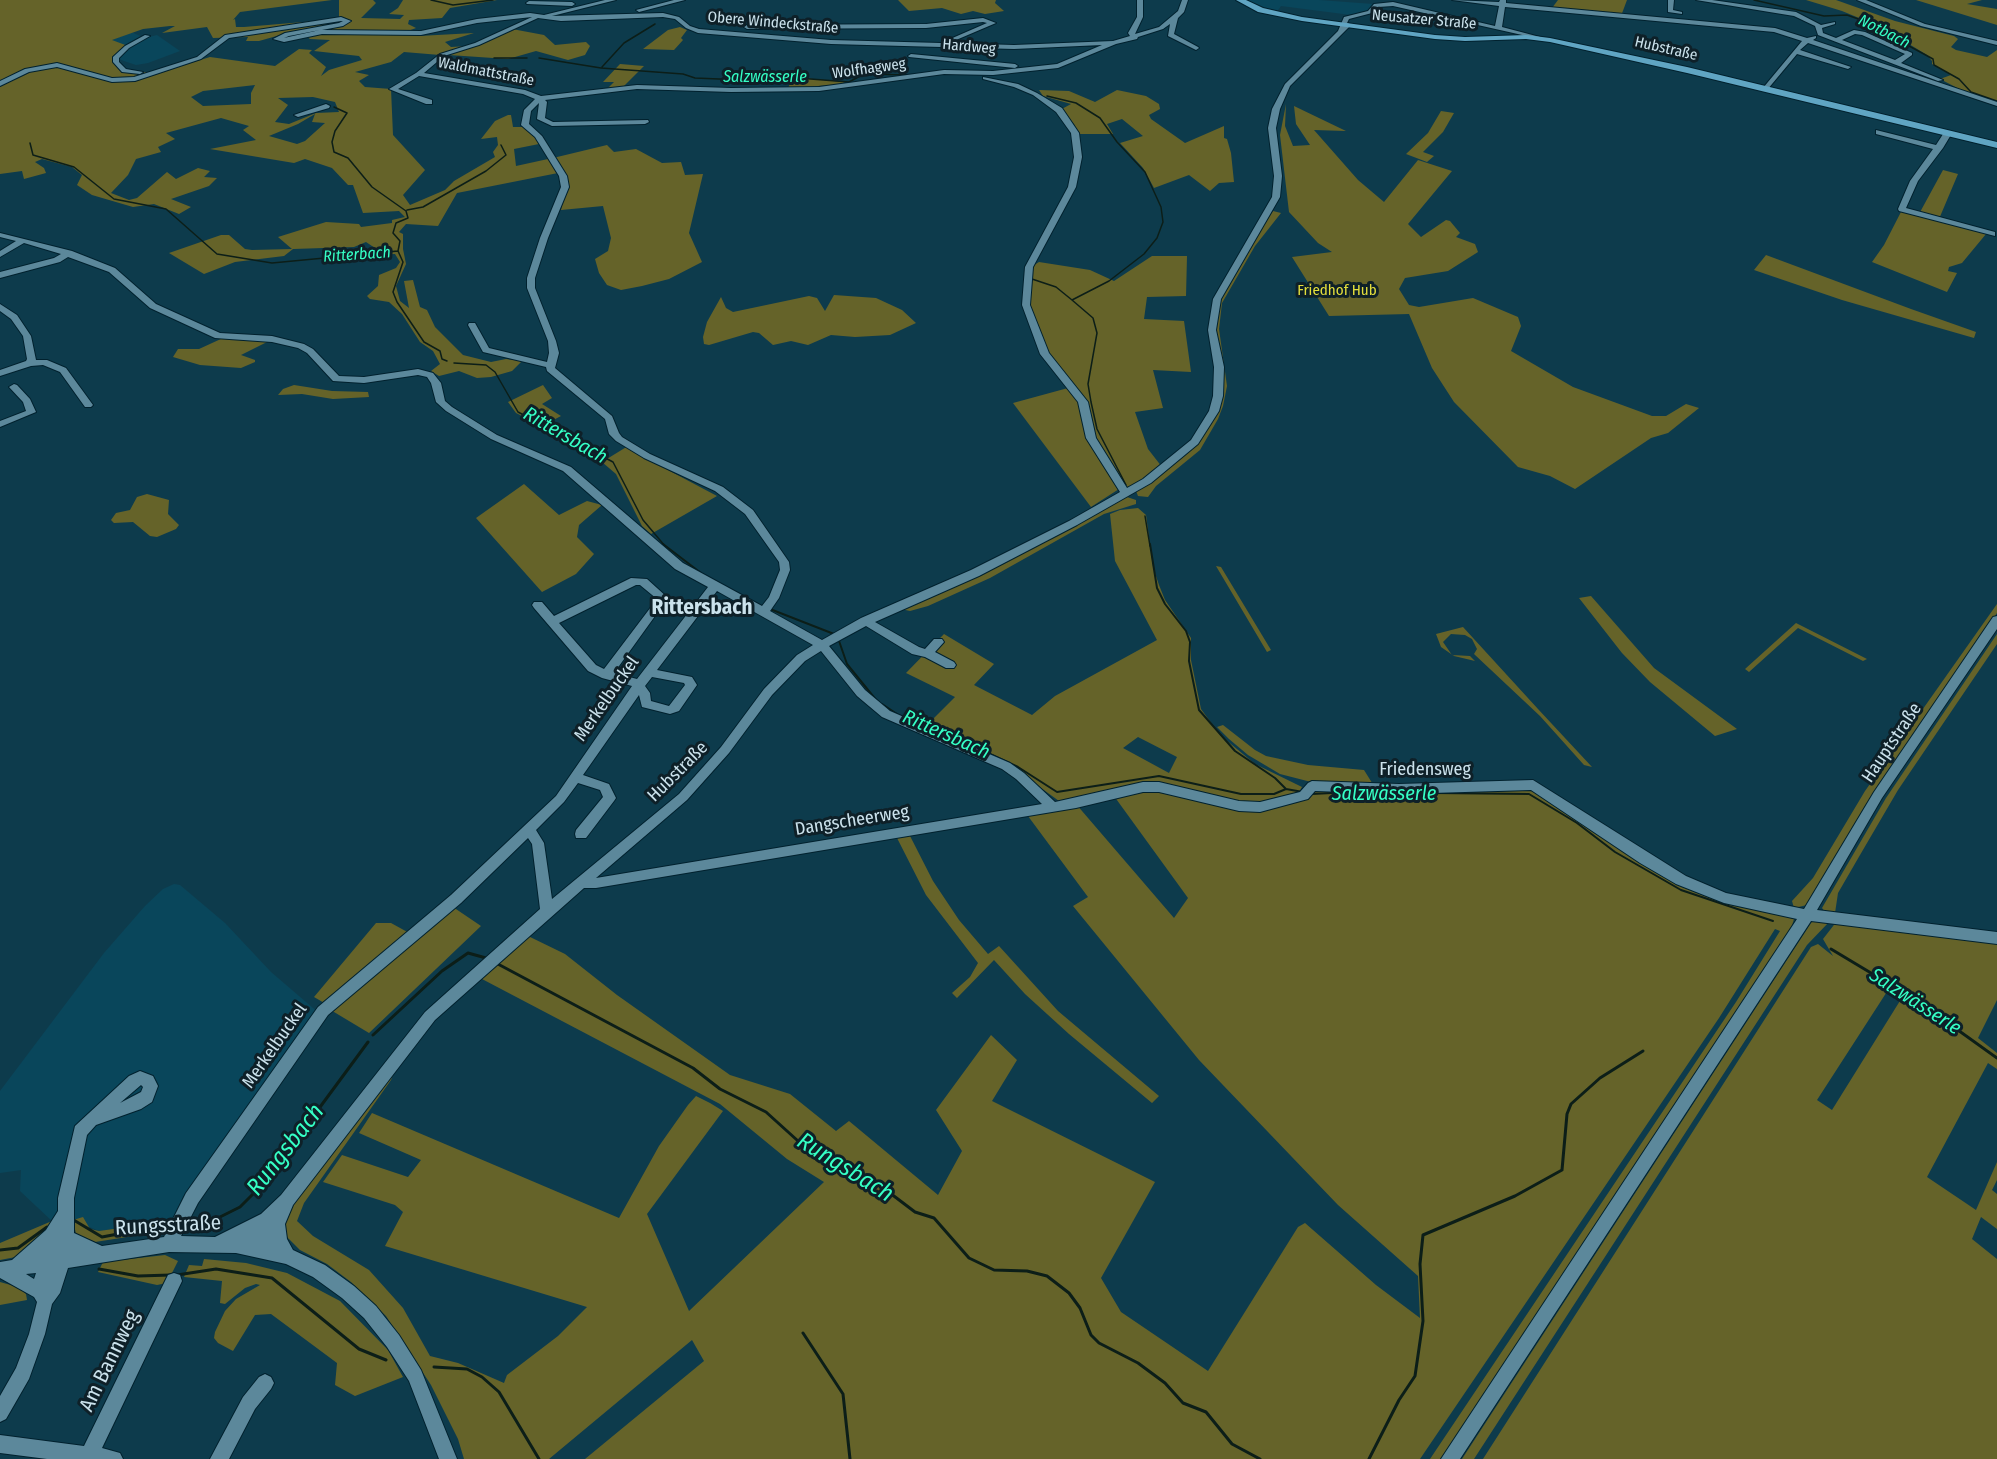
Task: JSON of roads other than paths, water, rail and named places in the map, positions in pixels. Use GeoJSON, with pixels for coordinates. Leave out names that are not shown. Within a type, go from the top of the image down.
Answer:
{"type":"FeatureCollection","features":[{"type":"Feature","properties":{"kind":"main road","name":"Neusatzer Straße"},"geometry":{"type":"LineString","coordinates":[[1240,0],[1275,14],[1341,30],[1449,38],[1538,38]]}},
{"type":"Feature","properties":{"kind":"main road","name":"Hubstraße"},"geometry":{"type":"LineString","coordinates":[[1538,38],[1765,89],[1997,145]]}},
{"type":"Feature","properties":{"kind":"street","name":"Waldmattstraße"},"geometry":{"type":"LineString","coordinates":[[429,102],[392,89],[418,74],[441,55],[477,44],[539,16],[590,4],[620,0]]}},
{"type":"Feature","properties":{"kind":"street"},"geometry":{"type":"LineString","coordinates":[[595,17],[682,0]]}},
{"type":"Feature","properties":{"kind":"street"},"geometry":{"type":"LineString","coordinates":[[1135,38],[1131,33],[1140,18],[1140,0]]}},
{"type":"Feature","properties":{"kind":"street"},"geometry":{"type":"LineString","coordinates":[[1114,43],[1135,38],[1173,21],[1184,8],[1185,0]]}},
{"type":"Feature","properties":{"kind":"street"},"geometry":{"type":"LineString","coordinates":[[1414,8],[1422,0]]}},
{"type":"Feature","properties":{"kind":"street"},"geometry":{"type":"LineString","coordinates":[[1455,0],[1503,3],[1653,20],[1737,24],[1775,30],[1809,39],[1944,88],[1997,104]]}},
{"type":"Feature","properties":{"kind":"street"},"geometry":{"type":"LineString","coordinates":[[1671,0],[1670,11],[1680,12]]}},
{"type":"Feature","properties":{"kind":"street"},"geometry":{"type":"LineString","coordinates":[[1699,0],[1808,15],[1820,31],[1836,40],[1897,62],[1965,94]]}},
{"type":"Feature","properties":{"kind":"street"},"geometry":{"type":"LineString","coordinates":[[1860,0],[1923,25],[1997,43]]}},
{"type":"Feature","properties":{"kind":"street","name":"Waldmattstraße"},"geometry":{"type":"LineString","coordinates":[[527,2],[590,4]]}},
{"type":"Feature","properties":{"kind":"street"},"geometry":{"type":"LineString","coordinates":[[527,2],[539,16]]}},
{"type":"Feature","properties":{"kind":"street"},"geometry":{"type":"LineString","coordinates":[[1498,29],[1503,3]]}},
{"type":"Feature","properties":{"kind":"street","name":"Hubstraße"},"geometry":{"type":"LineString","coordinates":[[256,1249],[257,1239],[412,1035],[445,1000],[496,955],[694,787],[776,683],[801,658],[830,639],[865,621],[1022,550],[1127,493],[1163,469],[1195,442],[1214,411],[1220,382],[1212,330],[1214,309],[1225,282],[1265,219],[1276,197],[1278,176],[1272,128],[1276,109],[1287,85],[1341,30],[1346,18],[1370,12],[1376,5],[1393,4],[1538,38]]}},
{"type":"Feature","properties":{"kind":"street"},"geometry":{"type":"LineString","coordinates":[[1736,14],[1737,24]]}},
{"type":"Feature","properties":{"kind":"street","name":"Obere Windeckstraße"},"geometry":{"type":"LineString","coordinates":[[159,71],[199,58],[227,36],[341,19],[348,21],[341,25],[287,34],[276,39],[284,40],[322,32],[421,33],[477,21],[539,16],[557,19],[663,15],[680,20],[690,28],[708,32],[928,46],[1024,47],[1114,43]]}},
{"type":"Feature","properties":{"kind":"street"},"geometry":{"type":"LineString","coordinates":[[680,20],[708,25],[765,28],[926,26],[983,20],[993,22],[952,41],[928,46]]}},
{"type":"Feature","properties":{"kind":"street"},"geometry":{"type":"LineString","coordinates":[[1173,21],[1170,35],[1196,48]]}},
{"type":"Feature","properties":{"kind":"street"},"geometry":{"type":"LineString","coordinates":[[1765,89],[1795,51],[1833,23]]}},
{"type":"Feature","properties":{"kind":"street"},"geometry":{"type":"LineString","coordinates":[[1836,40],[1854,32],[1863,33],[1910,54],[1897,62]]}},
{"type":"Feature","properties":{"kind":"street"},"geometry":{"type":"LineString","coordinates":[[147,36],[123,50],[116,57],[116,62],[128,72],[159,71]]}},
{"type":"Feature","properties":{"kind":"street","name":"Wolfhagweg"},"geometry":{"type":"LineString","coordinates":[[540,99],[637,87],[731,90],[819,89],[944,72],[969,74],[1058,66],[1114,43]]}},
{"type":"Feature","properties":{"kind":"street"},"geometry":{"type":"LineString","coordinates":[[1795,51],[1848,67]]}},
{"type":"Feature","properties":{"kind":"street","name":"Hardweg"},"geometry":{"type":"LineString","coordinates":[[911,56],[1025,68]]}},
{"type":"Feature","properties":{"kind":"street"},"geometry":{"type":"LineString","coordinates":[[0,84],[20,73],[46,66],[69,67],[119,81],[159,71]]}},
{"type":"Feature","properties":{"kind":"street","name":"Waldmattstraße"},"geometry":{"type":"LineString","coordinates":[[418,74],[525,92],[540,99],[528,110],[525,125],[537,136],[563,176],[566,187],[544,238],[531,278],[531,288],[552,340],[554,353],[550,365]]}},
{"type":"Feature","properties":{"kind":"street"},"geometry":{"type":"LineString","coordinates":[[969,74],[1023,87],[1059,110],[1075,133],[1078,157],[1072,187],[1029,267],[1026,305],[1045,354],[1083,402],[1091,438],[1120,488],[1127,493]]}},
{"type":"Feature","properties":{"kind":"street"},"geometry":{"type":"LineString","coordinates":[[1944,88],[1953,87]]}},
{"type":"Feature","properties":{"kind":"street"},"geometry":{"type":"LineString","coordinates":[[540,99],[543,102],[540,116],[543,121],[552,124],[577,121],[645,122]]}},
{"type":"Feature","properties":{"kind":"street"},"geometry":{"type":"LineString","coordinates":[[298,115],[326,106]]}},
{"type":"Feature","properties":{"kind":"street"},"geometry":{"type":"LineString","coordinates":[[1879,132],[1939,148]]}},
{"type":"Feature","properties":{"kind":"street"},"geometry":{"type":"LineString","coordinates":[[1948,133],[1914,182],[1902,209],[1992,234]]}},
{"type":"Feature","properties":{"kind":"street"},"geometry":{"type":"LineString","coordinates":[[0,235],[69,254],[112,270],[153,306],[208,332],[236,338],[280,340],[300,346],[310,351],[336,379],[364,381],[418,372],[430,375],[436,383],[441,402],[449,410],[494,437],[567,469],[679,566],[714,587],[830,639],[861,693],[886,714],[1006,766],[1051,805]]}},
{"type":"Feature","properties":{"kind":"street"},"geometry":{"type":"LineString","coordinates":[[0,253],[10,244],[9,239]]}},
{"type":"Feature","properties":{"kind":"street"},"geometry":{"type":"LineString","coordinates":[[0,253],[21,242]]}},
{"type":"Feature","properties":{"kind":"street"},"geometry":{"type":"LineString","coordinates":[[0,275],[51,262],[69,254]]}},
{"type":"Feature","properties":{"kind":"street"},"geometry":{"type":"LineString","coordinates":[[0,307],[14,317],[27,336],[32,359],[30,363]]}},
{"type":"Feature","properties":{"kind":"street"},"geometry":{"type":"LineString","coordinates":[[472,325],[486,351],[550,365],[554,372],[609,418],[614,434],[619,439],[647,456],[719,489],[748,512],[784,562],[785,570],[767,609]]}},
{"type":"Feature","properties":{"kind":"street"},"geometry":{"type":"LineString","coordinates":[[0,373],[30,363],[44,362],[63,370],[88,405]]}},
{"type":"Feature","properties":{"kind":"street"},"geometry":{"type":"LineString","coordinates":[[0,424],[31,412],[27,401],[14,387]]}},
{"type":"Feature","properties":{"kind":"street"},"geometry":{"type":"LineString","coordinates":[[553,621],[635,581],[643,582],[663,598],[606,675]]}},
{"type":"Feature","properties":{"kind":"street","name":"Merkelbuckel"},"geometry":{"type":"LineString","coordinates":[[169,1244],[192,1198],[323,1011],[456,899],[530,830],[577,778],[649,672],[714,587]]}},
{"type":"Feature","properties":{"kind":"street"},"geometry":{"type":"LineString","coordinates":[[538,605],[592,668],[639,686],[644,693],[646,704],[670,710],[675,708],[691,685],[688,680],[649,672]]}},
{"type":"Feature","properties":{"kind":"street","name":"Hauptstraße"},"geometry":{"type":"LineString","coordinates":[[1450,1459],[1808,914],[1878,795],[1997,620]]}},
{"type":"Feature","properties":{"kind":"street"},"geometry":{"type":"LineString","coordinates":[[865,621],[916,651],[928,653],[950,665]]}},
{"type":"Feature","properties":{"kind":"street"},"geometry":{"type":"LineString","coordinates":[[928,653],[938,642]]}},
{"type":"Feature","properties":{"kind":"street"},"geometry":{"type":"LineString","coordinates":[[577,778],[605,787],[610,798],[581,834]]}},
{"type":"Feature","properties":{"kind":"street","name":"Friedensweg"},"geometry":{"type":"LineString","coordinates":[[1126,790],[1160,787],[1239,806],[1260,807],[1308,791],[1533,785],[1681,880],[1753,906],[1997,939]]}},
{"type":"Feature","properties":{"kind":"street","name":"Dangscheerweg"},"geometry":{"type":"LineString","coordinates":[[582,882],[596,884],[1051,805],[1076,803],[1126,790]]}},
{"type":"Feature","properties":{"kind":"street"},"geometry":{"type":"LineString","coordinates":[[530,830],[538,843],[547,911]]}},
{"type":"Feature","properties":{"kind":"street"},"geometry":{"type":"LineString","coordinates":[[0,1413],[23,1373],[37,1334],[42,1296],[54,1261],[80,1131],[91,1120]]}},
{"type":"Feature","properties":{"kind":"street"},"geometry":{"type":"LineString","coordinates":[[216,1244],[272,1221],[286,1256]]}},
{"type":"Feature","properties":{"kind":"street"},"geometry":{"type":"LineString","coordinates":[[59,1236],[99,1253]]}},
{"type":"Feature","properties":{"kind":"street"},"geometry":{"type":"LineString","coordinates":[[42,1296],[6,1269],[59,1236]]}},
{"type":"Feature","properties":{"kind":"street","name":"Rungsstraße"},"geometry":{"type":"LineString","coordinates":[[6,1269],[169,1244],[216,1244],[256,1249],[286,1256],[319,1271],[348,1292],[370,1312],[393,1341],[415,1376],[448,1459]]}},
{"type":"Feature","properties":{"kind":"street","name":"Am Bannweg"},"geometry":{"type":"LineString","coordinates":[[87,1458],[174,1281]]}},
{"type":"Feature","properties":{"kind":"street"},"geometry":{"type":"LineString","coordinates":[[219,1459],[249,1403],[265,1383]]}},
{"type":"Feature","properties":{"kind":"street"},"geometry":{"type":"LineString","coordinates":[[0,1444],[83,1455],[87,1458],[100,1456],[114,1459]]}},
{"type":"Feature","properties":{"kind":"waterway"},"geometry":{"type":"LineString","coordinates":[[431,0],[453,5],[493,0]]}},
{"type":"Feature","properties":{"kind":"waterway","name":"Notbach"},"geometry":{"type":"LineString","coordinates":[[1754,0],[1824,16],[1847,15],[1878,26],[1887,34],[1933,59],[1934,65],[1959,79],[1971,92],[1997,101]]}},
{"type":"Feature","properties":{"kind":"waterway","name":"Salzwässerle"},"geometry":{"type":"LineString","coordinates":[[602,67],[624,43],[655,24]]}},
{"type":"Feature","properties":{"kind":"waterway","name":"Salzwässerle"},"geometry":{"type":"LineString","coordinates":[[494,58],[527,58]]}},
{"type":"Feature","properties":{"kind":"waterway","name":"Salzwässerle"},"geometry":{"type":"LineString","coordinates":[[539,58],[601,68],[683,74],[695,78],[743,80],[772,76],[849,82],[864,74],[911,75]]}},
{"type":"Feature","properties":{"kind":"waterway","name":"Salzwässerle"},"geometry":{"type":"LineString","coordinates":[[1047,96],[1076,103],[1100,118],[1117,142],[1145,172],[1161,207],[1163,222],[1157,238],[1144,254],[1109,281],[1072,300]]}},
{"type":"Feature","properties":{"kind":"waterway"},"geometry":{"type":"LineString","coordinates":[[334,107],[347,113],[335,131],[332,142],[334,152],[348,158],[372,187],[406,211],[408,218],[396,223],[393,233],[400,241],[398,251]]}},
{"type":"Feature","properties":{"kind":"waterway","name":"Ritterbach"},"geometry":{"type":"LineString","coordinates":[[30,143],[33,155],[74,167],[114,199],[166,209],[217,254],[272,263],[398,251]]}},
{"type":"Feature","properties":{"kind":"waterway"},"geometry":{"type":"LineString","coordinates":[[407,210],[423,207],[486,171],[506,155],[501,145]]}},
{"type":"Feature","properties":{"kind":"waterway","name":"Ritterbach"},"geometry":{"type":"LineString","coordinates":[[398,251],[403,262],[393,292],[397,302],[424,342],[440,351],[442,359],[447,361]]}},
{"type":"Feature","properties":{"kind":"waterway","name":"Salzwässerle"},"geometry":{"type":"LineString","coordinates":[[1032,279],[1056,287],[1072,300]]}},
{"type":"Feature","properties":{"kind":"waterway","name":"Salzwässerle"},"geometry":{"type":"LineString","coordinates":[[1072,300],[1093,318],[1097,333],[1088,384],[1091,402],[1097,429],[1126,485]]}},
{"type":"Feature","properties":{"kind":"waterway","name":"Rittersbach"},"geometry":{"type":"LineString","coordinates":[[454,363],[486,365],[495,372],[518,412],[613,462],[643,520],[664,545]]}},
{"type":"Feature","properties":{"kind":"waterway","name":"Salzwässerle"},"geometry":{"type":"LineString","coordinates":[[1145,516],[1150,546]]}},
{"type":"Feature","properties":{"kind":"waterway","name":"Salzwässerle"},"geometry":{"type":"LineString","coordinates":[[1150,544],[1157,588],[1165,604],[1186,631],[1190,642],[1189,661],[1199,710],[1235,751],[1275,778],[1286,789]]}},
{"type":"Feature","properties":{"kind":"waterway","name":"Rittersbach"},"geometry":{"type":"LineString","coordinates":[[664,545],[701,573]]}},
{"type":"Feature","properties":{"kind":"waterway","name":"Rittersbach"},"geometry":{"type":"LineString","coordinates":[[770,609],[834,634]]}},
{"type":"Feature","properties":{"kind":"waterway","name":"Rittersbach"},"geometry":{"type":"LineString","coordinates":[[838,638],[847,664],[877,701]]}},
{"type":"Feature","properties":{"kind":"waterway","name":"Rittersbach"},"geometry":{"type":"LineString","coordinates":[[882,704],[900,716]]}},
{"type":"Feature","properties":{"kind":"waterway","name":"Rittersbach"},"geometry":{"type":"LineString","coordinates":[[988,753],[1018,767],[1057,792],[1159,776],[1241,794],[1274,794],[1286,789]]}},
{"type":"Feature","properties":{"kind":"waterway","name":"Salzwässerle"},"geometry":{"type":"LineString","coordinates":[[1286,789],[1303,792]]}},
{"type":"Feature","properties":{"kind":"waterway","name":"Salzwässerle"},"geometry":{"type":"LineString","coordinates":[[1312,794],[1351,792]]}},
{"type":"Feature","properties":{"kind":"waterway","name":"Salzwässerle"},"geometry":{"type":"LineString","coordinates":[[1435,793],[1529,794],[1577,823],[1615,852],[1681,890],[1773,921]]}},
{"type":"Feature","properties":{"kind":"waterway","name":"Salzwässerle"},"geometry":{"type":"LineString","coordinates":[[1831,949],[1916,1000],[1997,1058]]}},
{"type":"Feature","properties":{"kind":"waterway","name":"Rungsbach"},"geometry":{"type":"LineString","coordinates":[[373,1035],[442,971],[468,953],[486,958]]}},
{"type":"Feature","properties":{"kind":"waterway","name":"Rungsbach"},"geometry":{"type":"LineString","coordinates":[[496,963],[693,1068],[720,1089],[766,1112],[808,1150],[833,1158],[882,1187],[915,1212],[934,1218],[969,1258],[994,1270],[1027,1271],[1047,1276],[1069,1293],[1080,1308],[1091,1335],[1099,1343],[1138,1363],[1165,1383],[1183,1403],[1206,1412],[1232,1444],[1260,1459]]}},
{"type":"Feature","properties":{"kind":"waterway","name":"Rungsbach"},"geometry":{"type":"LineString","coordinates":[[186,1224],[218,1218],[240,1207],[264,1183],[368,1042]]}},
{"type":"Feature","properties":{"kind":"waterway"},"geometry":{"type":"LineString","coordinates":[[1369,1459],[1399,1400],[1415,1376],[1423,1321],[1420,1264],[1423,1235],[1515,1196],[1562,1170],[1567,1114],[1571,1104],[1600,1078],[1643,1051]]}},
{"type":"Feature","properties":{"kind":"waterway","name":"Rungsbach"},"geometry":{"type":"LineString","coordinates":[[72,1219],[102,1237],[166,1225]]}},
{"type":"Feature","properties":{"kind":"waterway","name":"Rungsbach"},"geometry":{"type":"LineString","coordinates":[[0,1250],[18,1248],[47,1227]]}},
{"type":"Feature","properties":{"kind":"waterway"},"geometry":{"type":"LineString","coordinates":[[99,1269],[138,1276],[171,1275]]}},
{"type":"Feature","properties":{"kind":"waterway"},"geometry":{"type":"LineString","coordinates":[[177,1275],[216,1269],[272,1278],[359,1349],[386,1360]]}},
{"type":"Feature","properties":{"kind":"waterway"},"geometry":{"type":"LineString","coordinates":[[803,1333],[843,1394],[850,1459]]}},
{"type":"Feature","properties":{"kind":"waterway"},"geometry":{"type":"LineString","coordinates":[[434,1367],[467,1369],[482,1377],[499,1392],[539,1459]]}},
{"type":"Feature","properties":{"kind":"district","name":"Rittersbach"},"geometry":{"type":"Point","coordinates":[702,608]}},
{"type":"Feature","properties":{"kind":"park label","name":"Friedhof Hub"},"geometry":{"type":"Point","coordinates":[1337,291]}}]}
